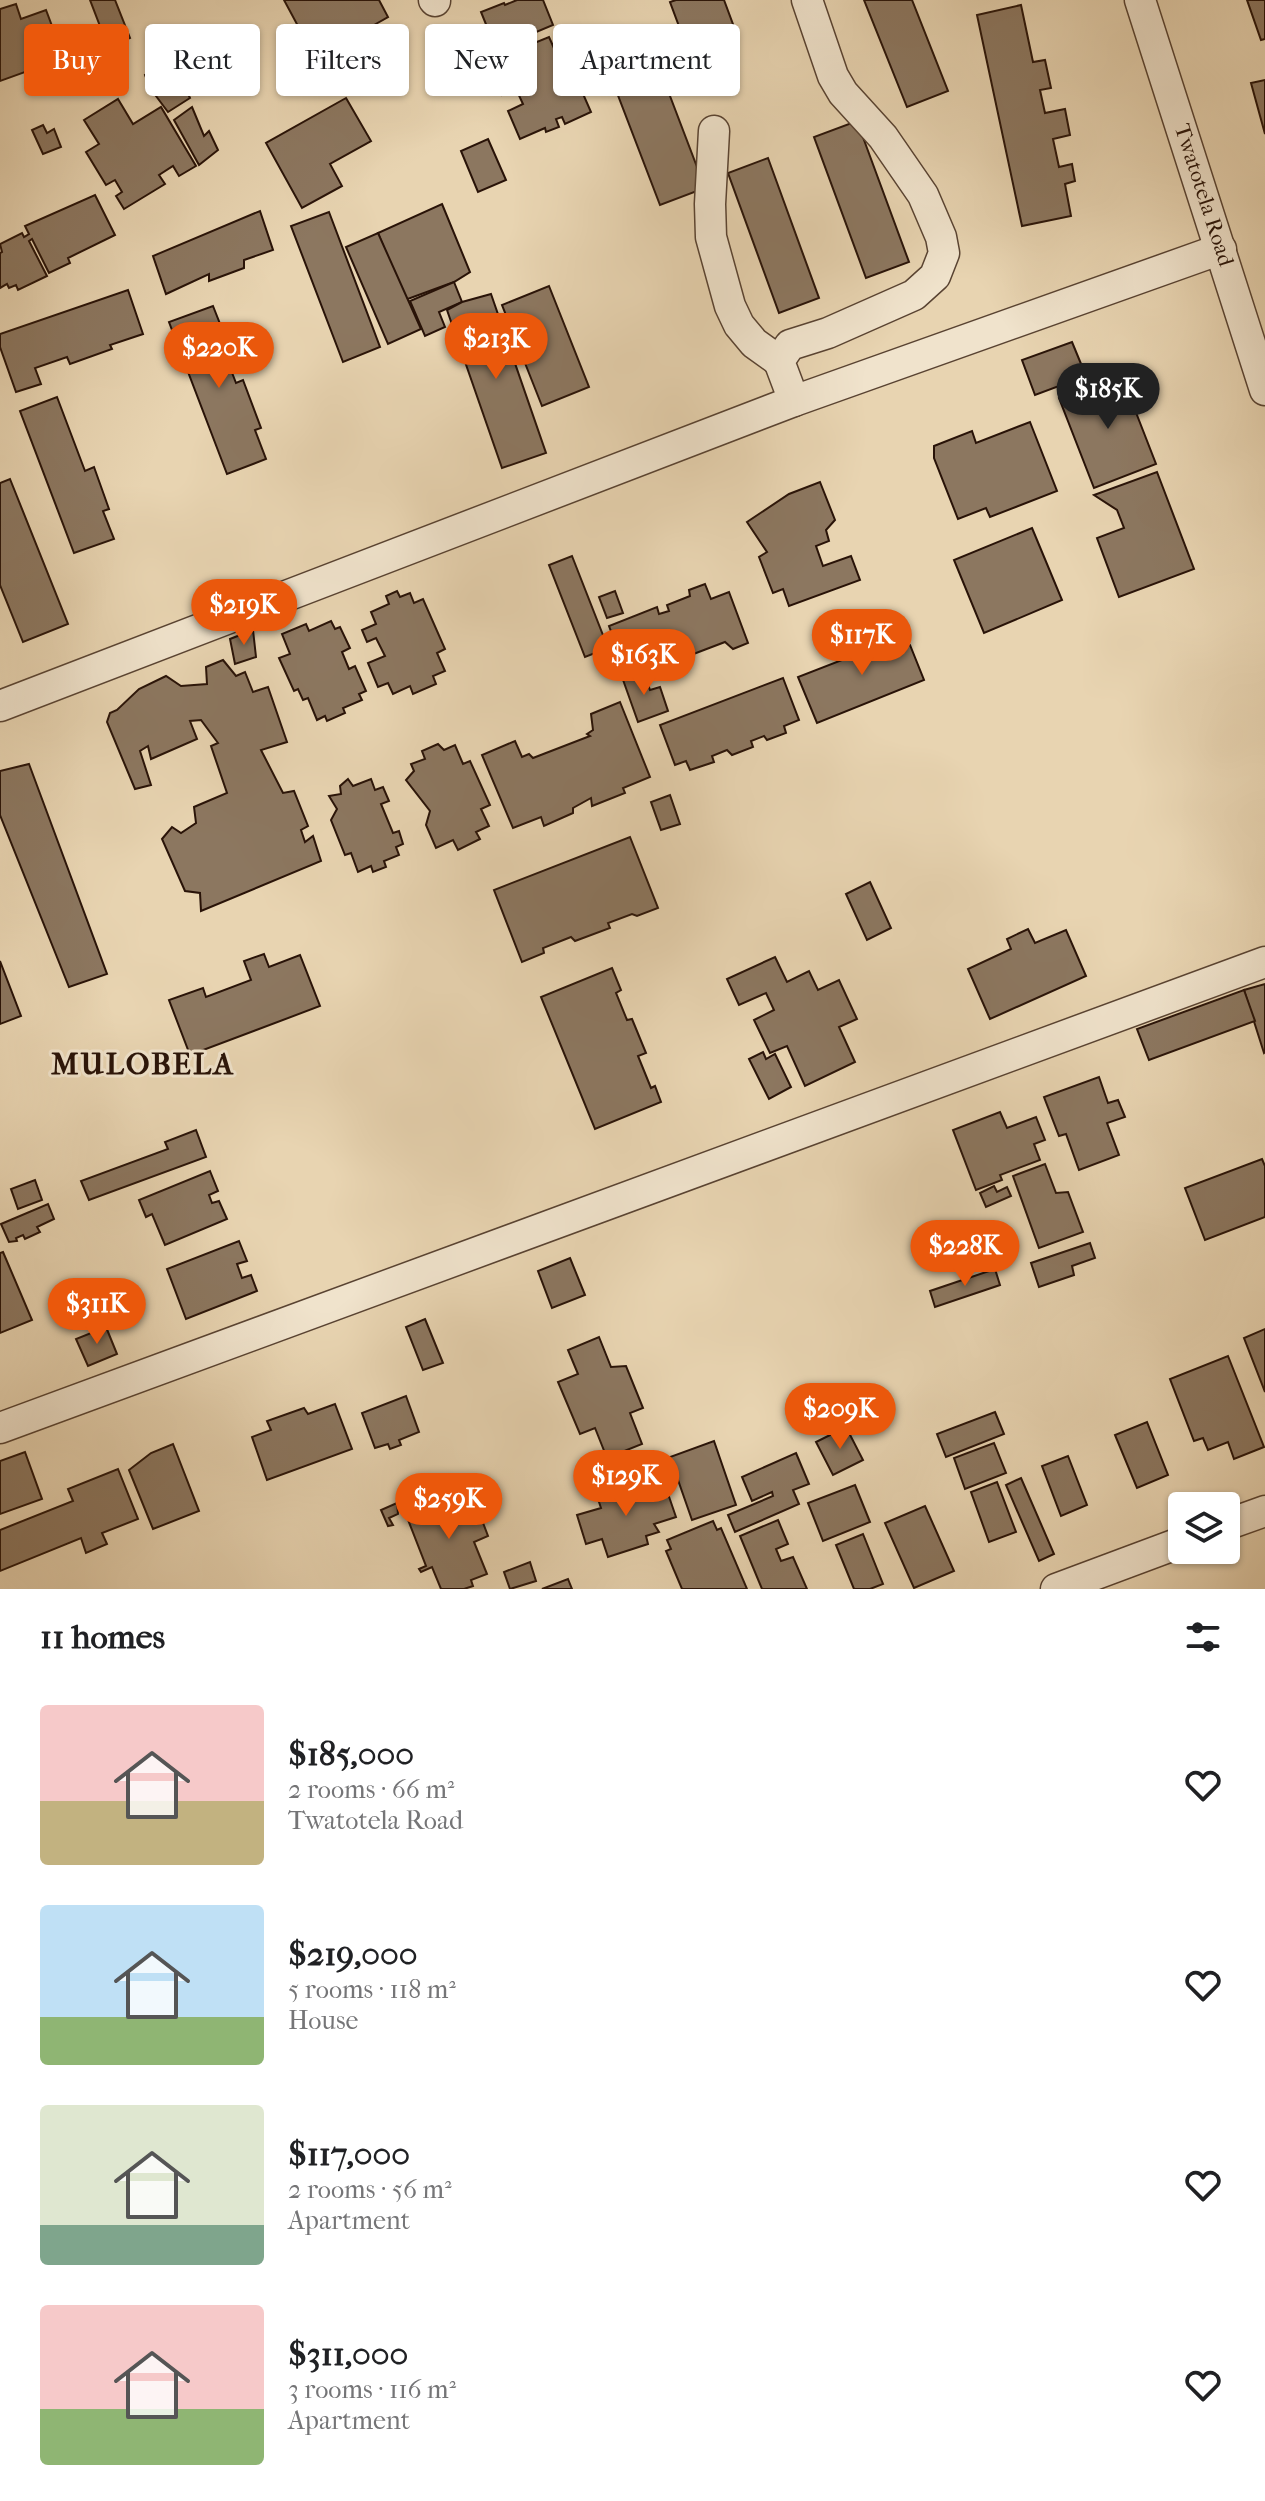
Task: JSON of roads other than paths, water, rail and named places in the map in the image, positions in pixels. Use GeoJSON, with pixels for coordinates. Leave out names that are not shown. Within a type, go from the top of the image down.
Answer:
{"type":"FeatureCollection","features":[{"type":"Feature","properties":{"kind":"street"},"geometry":{"type":"LineString","coordinates":[[779,361],[790,345],[828,333],[914,295],[935,276],[944,253],[941,237],[923,195],[883,137],[843,93],[833,76],[807,0]]}},
{"type":"Feature","properties":{"kind":"street","name":"Twatotela Road"},"geometry":{"type":"LineString","coordinates":[[1140,0],[1265,390]]}},
{"type":"Feature","properties":{"kind":"street"},"geometry":{"type":"LineString","coordinates":[[714,131],[711,237],[730,306],[739,325],[754,343],[779,361],[794,401]]}},
{"type":"Feature","properties":{"kind":"street"},"geometry":{"type":"LineString","coordinates":[[0,706],[794,401],[1221,249]]}},
{"type":"Feature","properties":{"kind":"street"},"geometry":{"type":"LineString","coordinates":[[0,1428],[1265,962]]}},
{"type":"Feature","properties":{"kind":"street"},"geometry":{"type":"LineString","coordinates":[[1240,1520],[1265,1511]]}},
{"type":"Feature","properties":{"kind":"street"},"geometry":{"type":"LineString","coordinates":[[1056,1589],[1168,1547]]}},
{"type":"Feature","properties":{"kind":"district","name":"MULOBELA"},"geometry":{"type":"Point","coordinates":[143,1064]}}]}
